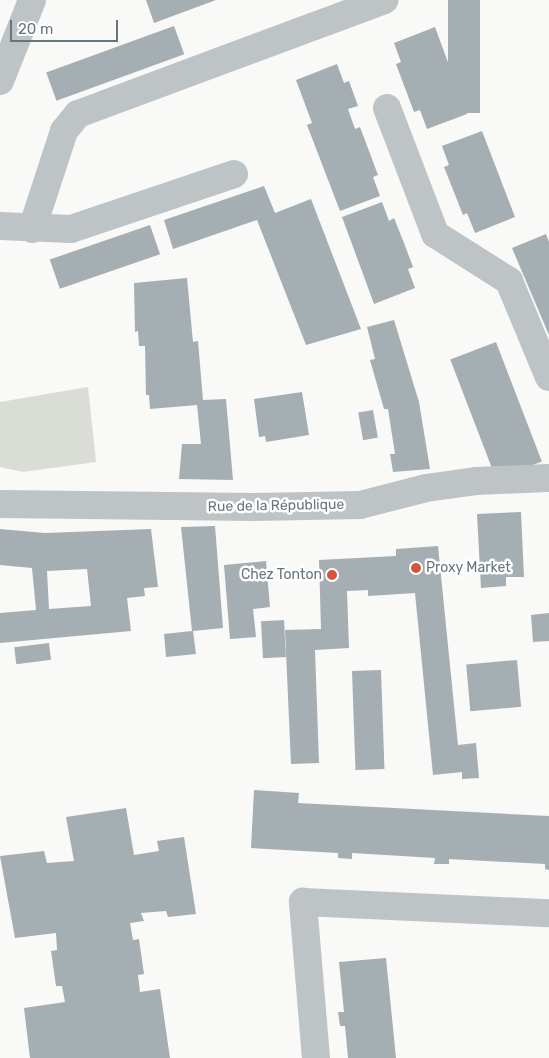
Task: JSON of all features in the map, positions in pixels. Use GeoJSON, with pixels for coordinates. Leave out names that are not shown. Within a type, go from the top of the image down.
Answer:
{"type":"FeatureCollection","features":[{"type":"Feature","properties":{"kind":"street"},"geometry":{"type":"LineString","coordinates":[[0,80],[32,0]]}},
{"type":"Feature","properties":{"kind":"street"},"geometry":{"type":"LineString","coordinates":[[32,229],[64,131],[78,114],[385,0]]}},
{"type":"Feature","properties":{"kind":"street"},"geometry":{"type":"LineString","coordinates":[[387,108],[435,234],[509,281],[549,377]]}},
{"type":"Feature","properties":{"kind":"street"},"geometry":{"type":"LineString","coordinates":[[0,226],[32,229],[71,229],[234,174]]}},
{"type":"Feature","properties":{"kind":"street","name":"Rue de la République"},"geometry":{"type":"LineString","coordinates":[[0,504],[254,507],[360,505],[456,484],[549,478]]}},
{"type":"Feature","properties":{"kind":"street"},"geometry":{"type":"LineString","coordinates":[[316,1058],[303,902],[549,913]]}},
{"type":"Feature","properties":{"kind":"shaded area"},"geometry":{"type":"Polygon","coordinates":[[[88,387],[96,462],[23,472],[0,467],[0,402],[88,387]]]}},
{"type":"Feature","properties":{"kind":"building"},"geometry":{"type":"Polygon","coordinates":[[[146,0],[216,0],[154,23],[146,0]]]}},
{"type":"Feature","properties":{"kind":"building"},"geometry":{"type":"Polygon","coordinates":[[[448,0],[480,0],[480,113],[448,113],[448,0]]]}},
{"type":"Feature","properties":{"kind":"building"},"geometry":{"type":"Polygon","coordinates":[[[174,26],[184,54],[56,101],[46,73],[174,26]]]}},
{"type":"Feature","properties":{"kind":"building"},"geometry":{"type":"Polygon","coordinates":[[[435,27],[467,114],[427,129],[420,110],[414,112],[396,64],[401,62],[394,43],[435,27]]]}},
{"type":"Feature","properties":{"kind":"building"},"geometry":{"type":"Polygon","coordinates":[[[337,64],[344,83],[349,81],[358,106],[348,109],[355,129],[360,127],[378,175],[373,177],[380,196],[340,211],[307,125],[312,123],[296,80],[337,64]]]}},
{"type":"Feature","properties":{"kind":"building"},"geometry":{"type":"Polygon","coordinates":[[[482,131],[515,217],[475,233],[467,213],[463,215],[444,167],[449,165],[442,146],[482,131]]]}},
{"type":"Feature","properties":{"kind":"building"},"geometry":{"type":"Polygon","coordinates":[[[264,186],[275,213],[311,199],[361,329],[306,345],[257,220],[173,249],[164,220],[264,186]]]}},
{"type":"Feature","properties":{"kind":"building"},"geometry":{"type":"Polygon","coordinates":[[[382,202],[389,221],[394,218],[404,243],[413,267],[408,269],[415,288],[374,304],[342,217],[382,202]]]}},
{"type":"Feature","properties":{"kind":"building"},"geometry":{"type":"Polygon","coordinates":[[[150,225],[160,254],[60,289],[50,260],[150,225]]]}},
{"type":"Feature","properties":{"kind":"building"},"geometry":{"type":"Polygon","coordinates":[[[546,234],[549,242],[549,335],[512,248],[546,234]]]}},
{"type":"Feature","properties":{"kind":"building"},"geometry":{"type":"Polygon","coordinates":[[[187,278],[193,342],[198,341],[203,400],[226,399],[233,480],[179,479],[182,444],[201,444],[197,405],[150,409],[149,395],[146,395],[145,346],[139,346],[138,331],[135,332],[134,283],[187,278]]]}},
{"type":"Feature","properties":{"kind":"building"},"geometry":{"type":"Polygon","coordinates":[[[394,320],[419,402],[430,469],[393,472],[390,454],[395,454],[388,409],[384,409],[370,360],[375,359],[367,327],[394,320]]]}},
{"type":"Feature","properties":{"kind":"building"},"geometry":{"type":"Polygon","coordinates":[[[496,342],[542,461],[496,479],[450,360],[496,342]]]}},
{"type":"Feature","properties":{"kind":"building"},"geometry":{"type":"Polygon","coordinates":[[[302,392],[309,435],[266,442],[265,436],[259,437],[254,399],[302,392]]]}},
{"type":"Feature","properties":{"kind":"building"},"geometry":{"type":"Polygon","coordinates":[[[373,410],[378,438],[363,440],[358,413],[373,410]]]}},
{"type":"Feature","properties":{"kind":"building"},"geometry":{"type":"Polygon","coordinates":[[[521,512],[524,577],[506,577],[506,586],[481,588],[477,514],[521,512]]]}},
{"type":"Feature","properties":{"kind":"building"},"geometry":{"type":"Polygon","coordinates":[[[215,526],[223,628],[193,631],[196,654],[166,657],[164,634],[192,631],[181,527],[215,526]]]}},
{"type":"Feature","properties":{"kind":"building"},"geometry":{"type":"Polygon","coordinates":[[[0,529],[45,533],[151,529],[158,587],[144,588],[145,596],[127,598],[131,631],[0,643],[0,613],[36,610],[32,568],[0,565],[0,529]],[[87,569],[47,571],[49,609],[91,606],[87,569]]]}},
{"type":"Feature","properties":{"kind":"building"},"geometry":{"type":"Polygon","coordinates":[[[438,546],[458,745],[476,743],[479,778],[462,779],[462,772],[433,775],[415,593],[368,596],[368,590],[347,591],[349,648],[315,650],[319,763],[291,764],[285,630],[321,629],[319,560],[396,556],[396,549],[438,546]]]}},
{"type":"Feature","properties":{"kind":"building"},"geometry":{"type":"Polygon","coordinates":[[[266,561],[270,607],[253,609],[256,637],[230,639],[224,565],[266,561]]]}},
{"type":"Feature","properties":{"kind":"building"},"geometry":{"type":"Polygon","coordinates":[[[549,613],[549,641],[533,642],[531,615],[549,613]]]}},
{"type":"Feature","properties":{"kind":"building"},"geometry":{"type":"Polygon","coordinates":[[[284,620],[286,657],[263,658],[261,621],[284,620]]]}},
{"type":"Feature","properties":{"kind":"building"},"geometry":{"type":"Polygon","coordinates":[[[49,643],[51,660],[16,664],[14,647],[49,643]]]}},
{"type":"Feature","properties":{"kind":"building"},"geometry":{"type":"Polygon","coordinates":[[[517,660],[521,707],[470,711],[466,664],[517,660]]]}},
{"type":"Feature","properties":{"kind":"building"},"geometry":{"type":"Polygon","coordinates":[[[381,670],[384,769],[355,770],[352,671],[381,670]]]}},
{"type":"Feature","properties":{"kind":"building"},"geometry":{"type":"Polygon","coordinates":[[[254,790],[299,793],[298,803],[549,816],[549,870],[545,869],[545,864],[449,859],[449,864],[434,864],[435,858],[352,853],[352,859],[338,858],[338,853],[251,848],[254,790]]]}},
{"type":"Feature","properties":{"kind":"building"},"geometry":{"type":"Polygon","coordinates":[[[126,808],[134,855],[159,851],[157,841],[184,837],[196,914],[168,917],[166,911],[141,913],[144,921],[130,923],[133,940],[139,939],[144,974],[138,975],[140,992],[160,989],[170,1058],[30,1058],[24,1008],[65,1002],[62,986],[56,986],[51,951],[57,950],[56,933],[15,938],[0,856],[44,851],[47,863],[74,861],[66,817],[126,808]]]}},
{"type":"Feature","properties":{"kind":"building"},"geometry":{"type":"Polygon","coordinates":[[[386,958],[396,1058],[348,1058],[345,1026],[340,1026],[338,1012],[344,1012],[339,962],[386,958]]]}},
{"type":"Feature","properties":{"kind":"place","name":"Proxy Market"},"geometry":{"type":"Point","coordinates":[416,568]}},
{"type":"Feature","properties":{"kind":"place","name":"Chez Tonton"},"geometry":{"type":"Point","coordinates":[332,575]}}]}
